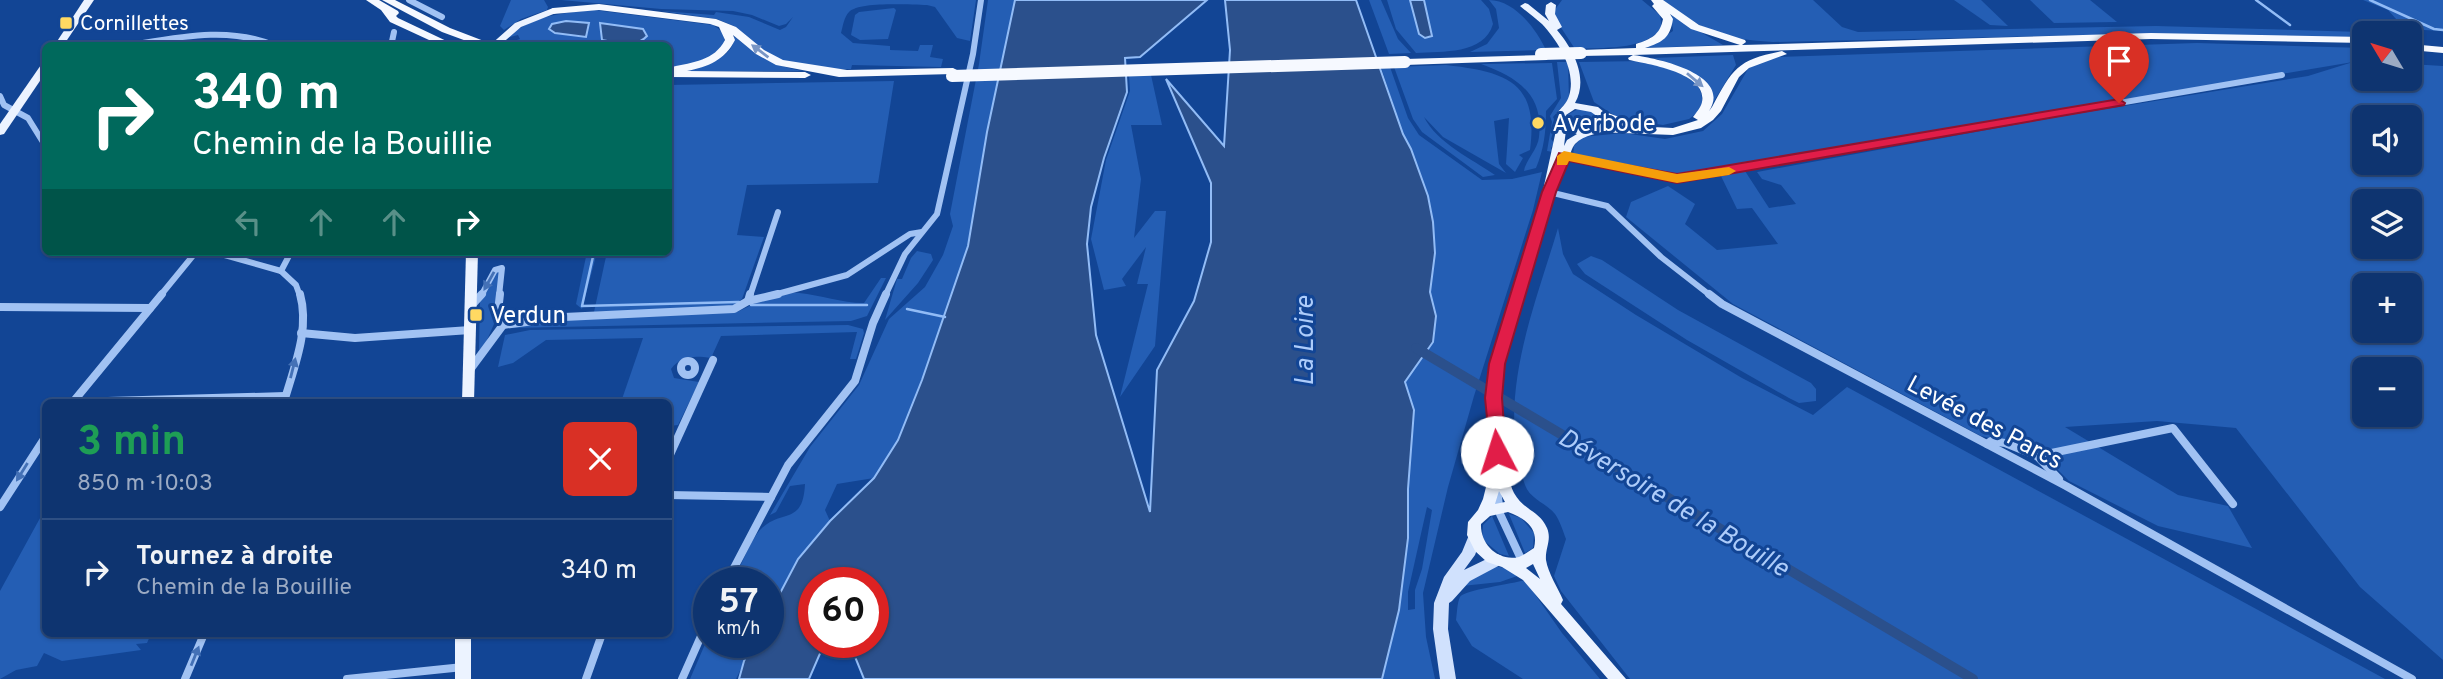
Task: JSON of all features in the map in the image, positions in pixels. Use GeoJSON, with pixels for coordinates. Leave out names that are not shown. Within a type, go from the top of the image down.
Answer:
{"type":"FeatureCollection","features":[{"type":"Feature","properties":{"kind":"highway"},"geometry":{"type":"LineString","coordinates":[[371,0],[480,42]]}},
{"type":"Feature","properties":{"kind":"highway"},"geometry":{"type":"LineString","coordinates":[[1582,55],[1636,46],[1661,37],[1666,31],[1668,19],[1660,8],[1647,0]]}},
{"type":"Feature","properties":{"kind":"highway"},"geometry":{"type":"LineString","coordinates":[[1657,0],[1686,22],[1718,36],[1745,42],[1788,45]]}},
{"type":"Feature","properties":{"kind":"highway"},"geometry":{"type":"LineString","coordinates":[[553,11],[599,7],[700,18],[733,29],[760,52],[780,64],[848,74]]}},
{"type":"Feature","properties":{"kind":"highway"},"geometry":{"type":"LineString","coordinates":[[398,11],[408,27],[443,42]]}},
{"type":"Feature","properties":{"kind":"highway"},"geometry":{"type":"LineString","coordinates":[[398,11],[464,42]]}},
{"type":"Feature","properties":{"kind":"highway"},"geometry":{"type":"LineString","coordinates":[[672,73],[702,64],[723,51],[730,40],[722,24]]}},
{"type":"Feature","properties":{"kind":"highway"},"geometry":{"type":"LineString","coordinates":[[672,74],[757,81],[1582,55],[1788,45],[2151,36],[2352,43]]}},
{"type":"Feature","properties":{"kind":"highway"},"geometry":{"type":"LineString","coordinates":[[1607,56],[2167,40],[2352,43]]}},
{"type":"Feature","properties":{"kind":"highway"},"geometry":{"type":"LineString","coordinates":[[2422,46],[2443,48]]}},
{"type":"Feature","properties":{"kind":"highway"},"geometry":{"type":"LineString","coordinates":[[1601,130],[1621,128],[1659,132],[1691,128],[1709,118],[1733,77],[1746,63],[1767,55],[1812,51]]}},
{"type":"Feature","properties":{"kind":"highway"},"geometry":{"type":"LineString","coordinates":[[1582,55],[1646,59],[1683,71],[1701,84],[1707,94],[1708,104],[1696,120],[1672,127],[1628,124],[1599,111]]}},
{"type":"Feature","properties":{"kind":"highway"},"geometry":{"type":"LineString","coordinates":[[672,74],[953,74]]}},
{"type":"Feature","properties":{"kind":"main road"},"geometry":{"type":"LineString","coordinates":[[61,42],[89,0]]}},
{"type":"Feature","properties":{"kind":"main road"},"geometry":{"type":"LineString","coordinates":[[1514,1],[1535,11],[1555,33],[1572,63],[1574,94],[1561,114],[1562,122],[1549,192]]}},
{"type":"Feature","properties":{"kind":"main road"},"geometry":{"type":"LineString","coordinates":[[1525,6],[1539,8],[1554,3]]}},
{"type":"Feature","properties":{"kind":"main road"},"geometry":{"type":"LineString","coordinates":[[1554,3],[1550,14],[1576,64],[1583,95],[1607,123],[1601,130],[1586,132],[1572,129],[1562,122]]}},
{"type":"Feature","properties":{"kind":"main road"},"geometry":{"type":"LineString","coordinates":[[493,42],[518,25],[553,11]]}},
{"type":"Feature","properties":{"kind":"main road"},"geometry":{"type":"LineString","coordinates":[[0,132],[42,70]]}},
{"type":"Feature","properties":{"kind":"main road"},"geometry":{"type":"LineString","coordinates":[[1567,108],[1580,106],[1599,111]]}},
{"type":"Feature","properties":{"kind":"main road"},"geometry":{"type":"LineString","coordinates":[[1448,679],[1442,607],[1448,581],[1467,560],[1474,539],[1474,524],[1493,496],[1493,398],[1497,364],[1549,192],[1574,139],[1586,132]]}},
{"type":"Feature","properties":{"kind":"main road"},"geometry":{"type":"LineString","coordinates":[[468,399],[472,256]]}},
{"type":"Feature","properties":{"kind":"main road"},"geometry":{"type":"LineString","coordinates":[[1494,434],[1505,490],[1516,509],[1538,523],[1544,537],[1539,561],[1548,588],[1570,625]]}},
{"type":"Feature","properties":{"kind":"main road"},"geometry":{"type":"LineString","coordinates":[[1484,512],[1499,508],[1516,509]]}},
{"type":"Feature","properties":{"kind":"main road"},"geometry":{"type":"LineString","coordinates":[[1474,539],[1483,552],[1527,575],[1618,679]]}},
{"type":"Feature","properties":{"kind":"main road"},"geometry":{"type":"LineString","coordinates":[[1442,607],[1452,589],[1465,577],[1500,561],[1523,562],[1540,551]]}},
{"type":"Feature","properties":{"kind":"main road"},"geometry":{"type":"LineString","coordinates":[[463,637],[463,673]]}},
{"type":"Feature","properties":{"kind":"street"},"geometry":{"type":"LineString","coordinates":[[734,567],[788,465],[855,381],[873,323],[905,254],[937,214],[974,54],[981,0]]}},
{"type":"Feature","properties":{"kind":"street"},"geometry":{"type":"LineString","coordinates":[[392,42],[398,11],[424,9],[442,17]]}},
{"type":"Feature","properties":{"kind":"street"},"geometry":{"type":"LineString","coordinates":[[158,42],[215,35],[257,38],[266,42]]}},
{"type":"Feature","properties":{"kind":"street"},"geometry":{"type":"LineString","coordinates":[[1564,156],[1677,178],[2282,75]]}},
{"type":"Feature","properties":{"kind":"street"},"geometry":{"type":"LineString","coordinates":[[1,100],[4,105],[18,106]]}},
{"type":"Feature","properties":{"kind":"street"},"geometry":{"type":"LineString","coordinates":[[1,100],[18,106],[42,140]]}},
{"type":"Feature","properties":{"kind":"street","name":"Levée des Parcs"},"geometry":{"type":"LineString","coordinates":[[1549,192],[1608,206],[1661,257],[1722,304],[2064,485],[2412,679]]}},
{"type":"Feature","properties":{"kind":"street"},"geometry":{"type":"LineString","coordinates":[[748,301],[778,212]]}},
{"type":"Feature","properties":{"kind":"street"},"geometry":{"type":"LineString","coordinates":[[468,372],[503,325],[553,317],[734,309],[748,301],[831,281],[870,261],[910,234],[922,232]]}},
{"type":"Feature","properties":{"kind":"street"},"geometry":{"type":"LineString","coordinates":[[75,399],[193,256]]}},
{"type":"Feature","properties":{"kind":"street"},"geometry":{"type":"LineString","coordinates":[[230,256],[269,270],[281,271],[298,288],[304,307],[301,334],[285,399]]}},
{"type":"Feature","properties":{"kind":"street"},"geometry":{"type":"LineString","coordinates":[[281,271],[289,256]]}},
{"type":"Feature","properties":{"kind":"street"},"geometry":{"type":"LineString","coordinates":[[471,306],[495,270],[502,268],[497,304],[498,317],[503,325]]}},
{"type":"Feature","properties":{"kind":"street"},"geometry":{"type":"LineString","coordinates":[[0,307],[149,308]]}},
{"type":"Feature","properties":{"kind":"street"},"geometry":{"type":"LineString","coordinates":[[301,334],[355,338],[470,330]]}},
{"type":"Feature","properties":{"kind":"street"},"geometry":{"type":"LineString","coordinates":[[672,450],[713,359]]}},
{"type":"Feature","properties":{"kind":"street"},"geometry":{"type":"LineString","coordinates":[[696,369],[706,372]]}},
{"type":"Feature","properties":{"kind":"street"},"geometry":{"type":"LineString","coordinates":[[2037,456],[2173,428],[2233,503]]}},
{"type":"Feature","properties":{"kind":"street"},"geometry":{"type":"LineString","coordinates":[[1494,434],[1499,508],[1523,562],[1570,625]]}},
{"type":"Feature","properties":{"kind":"street"},"geometry":{"type":"LineString","coordinates":[[1987,444],[1991,441],[2004,443],[2037,456],[2064,485]]}},
{"type":"Feature","properties":{"kind":"street"},"geometry":{"type":"LineString","coordinates":[[0,507],[42,442]]}},
{"type":"Feature","properties":{"kind":"street"},"geometry":{"type":"LineString","coordinates":[[672,495],[771,497]]}},
{"type":"Feature","properties":{"kind":"street"},"geometry":{"type":"LineString","coordinates":[[185,679],[203,637]]}},
{"type":"Feature","properties":{"kind":"street"},"geometry":{"type":"LineString","coordinates":[[586,679],[601,637]]}},
{"type":"Feature","properties":{"kind":"street"},"geometry":{"type":"LineString","coordinates":[[682,679],[693,654]]}},
{"type":"Feature","properties":{"kind":"street"},"geometry":{"type":"LineString","coordinates":[[347,679],[463,673]]}},
{"type":"Feature","properties":{"kind":"shaded area"},"geometry":{"type":"Polygon","coordinates":[[[511,0],[544,0],[548,7],[547,10],[521,19],[504,30],[500,26],[511,0]]]}},
{"type":"Feature","properties":{"kind":"shaded area"},"geometry":{"type":"Polygon","coordinates":[[[561,0],[976,0],[970,41],[957,38],[935,7],[927,5],[863,6],[846,16],[841,33],[853,43],[890,46],[890,50],[918,51],[920,45],[933,45],[930,57],[943,59],[941,67],[852,65],[851,69],[817,69],[773,59],[734,26],[717,19],[661,11],[714,15],[716,12],[749,17],[780,30],[786,27],[793,17],[786,24],[779,26],[733,11],[661,9],[561,0]]]}},
{"type":"Feature","properties":{"kind":"shaded area"},"geometry":{"type":"Polygon","coordinates":[[[988,0],[1015,0],[987,132],[968,246],[922,380],[898,440],[874,478],[837,484],[825,510],[830,521],[798,559],[784,586],[784,567],[740,567],[762,528],[796,511],[800,505],[805,484],[790,486],[776,512],[770,515],[810,447],[859,385],[889,319],[925,287],[943,255],[953,226],[950,214],[979,64],[988,0]]]}},
{"type":"Feature","properties":{"kind":"shaded area"},"geometry":{"type":"Polygon","coordinates":[[[1369,0],[1381,0],[1398,39],[1411,53],[1389,54],[1369,0]]]}},
{"type":"Feature","properties":{"kind":"shaded area"},"geometry":{"type":"Polygon","coordinates":[[[1387,0],[1481,0],[1489,9],[1493,24],[1488,34],[1472,46],[1449,51],[1416,53],[1396,29],[1387,0]]]}},
{"type":"Feature","properties":{"kind":"shaded area"},"geometry":{"type":"Polygon","coordinates":[[[1489,0],[1507,5],[1523,17],[1546,50],[1470,52],[1487,44],[1499,28],[1496,9],[1489,0]]]}},
{"type":"Feature","properties":{"kind":"shaded area"},"geometry":{"type":"Polygon","coordinates":[[[1562,0],[1642,0],[1660,15],[1662,29],[1633,44],[1575,49],[1558,23],[1554,11],[1562,0]]]}},
{"type":"Feature","properties":{"kind":"shaded area"},"geometry":{"type":"Polygon","coordinates":[[[1660,0],[1813,0],[1842,27],[1858,32],[2156,26],[2352,32],[2352,38],[2139,34],[1773,42],[1725,35],[1689,19],[1660,0]]]}},
{"type":"Feature","properties":{"kind":"shaded area"},"geometry":{"type":"Polygon","coordinates":[[[1954,0],[1981,0],[2008,26],[1990,25],[1954,0]]]}},
{"type":"Feature","properties":{"kind":"shaded area"},"geometry":{"type":"Polygon","coordinates":[[[2030,0],[2090,0],[2117,22],[2054,23],[2030,0]]]}},
{"type":"Feature","properties":{"kind":"shaded area"},"geometry":{"type":"Polygon","coordinates":[[[2363,0],[2443,0],[2443,31],[2422,30],[2422,21],[2398,21],[2388,10],[2363,0]]]}},
{"type":"Feature","properties":{"kind":"shaded area"},"geometry":{"type":"Polygon","coordinates":[[[894,8],[896,10],[888,39],[860,40],[851,35],[855,15],[859,12],[894,8]]]}},
{"type":"Feature","properties":{"kind":"shaded area"},"geometry":{"type":"Polygon","coordinates":[[[594,10],[713,25],[723,32],[725,44],[713,55],[699,61],[672,67],[672,42],[510,42],[520,39],[518,35],[506,38],[526,25],[558,14],[594,10]]]}},
{"type":"Feature","properties":{"kind":"shaded area"},"geometry":{"type":"Polygon","coordinates":[[[1671,15],[1723,45],[1647,48],[1673,31],[1671,15]]]}},
{"type":"Feature","properties":{"kind":"shaded area"},"geometry":{"type":"Polygon","coordinates":[[[734,36],[766,59],[784,67],[805,71],[682,71],[723,56],[733,44],[734,36]]]}},
{"type":"Feature","properties":{"kind":"shaded area"},"geometry":{"type":"Polygon","coordinates":[[[2197,43],[2352,48],[2352,62],[1683,174],[1662,174],[1573,155],[1574,146],[1582,137],[1623,133],[1665,139],[1703,131],[1722,114],[1748,69],[1756,63],[1778,57],[2197,43]]]}},
{"type":"Feature","properties":{"kind":"shaded area"},"geometry":{"type":"Polygon","coordinates":[[[1733,55],[1736,65],[1711,106],[1710,94],[1669,63],[1653,58],[1733,55]]]}},
{"type":"Feature","properties":{"kind":"shaded area"},"geometry":{"type":"Polygon","coordinates":[[[1644,61],[1676,70],[1694,81],[1700,89],[1701,110],[1689,119],[1663,125],[1618,118],[1594,102],[1579,62],[1644,61]]]}},
{"type":"Feature","properties":{"kind":"shaded area"},"geometry":{"type":"Polygon","coordinates":[[[1557,62],[1568,62],[1569,99],[1553,117],[1556,123],[1551,139],[1554,143],[1551,148],[1553,152],[1547,151],[1552,122],[1550,116],[1561,98],[1557,62]]]}},
{"type":"Feature","properties":{"kind":"shaded area"},"geometry":{"type":"Polygon","coordinates":[[[2352,62],[2352,91],[2422,91],[2422,65],[2443,66],[2443,660],[2360,587],[2236,428],[2157,421],[2065,427],[2178,495],[2228,506],[2252,548],[2158,526],[2069,481],[2038,450],[1981,436],[1733,304],[1626,217],[1631,202],[1668,186],[1695,204],[1685,224],[1717,250],[1778,244],[1752,208],[1737,209],[1721,176],[1745,171],[1769,208],[1796,204],[1781,185],[1762,179],[1757,172],[2063,116],[2308,76],[2352,62]]]}},
{"type":"Feature","properties":{"kind":"shaded area"},"geometry":{"type":"Polygon","coordinates":[[[1552,63],[1557,99],[1546,111],[1544,140],[1536,168],[1524,171],[1539,137],[1537,109],[1532,98],[1516,81],[1481,64],[1552,63]]]}},
{"type":"Feature","properties":{"kind":"shaded area"},"geometry":{"type":"Polygon","coordinates":[[[1446,65],[1502,77],[1523,95],[1529,109],[1530,150],[1519,155],[1523,158],[1515,172],[1506,164],[1509,118],[1494,121],[1499,164],[1506,173],[1443,137],[1424,117],[1446,143],[1495,175],[1483,177],[1422,132],[1413,119],[1394,67],[1446,65]]]}},
{"type":"Feature","properties":{"kind":"shaded area"},"geometry":{"type":"Polygon","coordinates":[[[1381,67],[1390,67],[1408,118],[1419,135],[1482,180],[1512,179],[1542,172],[1533,210],[1448,487],[1423,593],[1426,637],[1435,679],[1382,679],[1399,610],[1408,538],[1408,489],[1414,410],[1405,382],[1433,342],[1436,316],[1430,292],[1435,253],[1433,222],[1411,149],[1403,134],[1381,67]],[[1427,507],[1408,592],[1408,610],[1415,609],[1415,590],[1422,569],[1432,510],[1427,507]]]}},
{"type":"Feature","properties":{"kind":"shaded area"},"geometry":{"type":"Polygon","coordinates":[[[1129,75],[1151,75],[1162,125],[1131,125],[1141,179],[1134,238],[1155,211],[1166,211],[1155,346],[1120,397],[1148,284],[1137,284],[1146,247],[1122,279],[1126,286],[1104,290],[1091,239],[1106,160],[1130,91],[1129,75]]]}},
{"type":"Feature","properties":{"kind":"shaded area"},"geometry":{"type":"Polygon","coordinates":[[[894,81],[878,183],[747,185],[737,235],[764,237],[742,299],[732,307],[594,312],[606,256],[672,256],[672,85],[894,81]]]}},
{"type":"Feature","properties":{"kind":"shaded area"},"geometry":{"type":"Polygon","coordinates":[[[1578,109],[1589,110],[1601,118],[1601,124],[1593,128],[1572,125],[1567,115],[1578,109]]]}},
{"type":"Feature","properties":{"kind":"shaded area"},"geometry":{"type":"Polygon","coordinates":[[[1558,228],[1563,254],[1573,274],[1742,378],[1813,415],[1847,387],[2385,679],[1630,679],[1561,591],[1554,576],[1566,539],[1555,514],[1527,490],[1517,453],[1514,420],[1521,355],[1558,228]]]}},
{"type":"Feature","properties":{"kind":"shaded area"},"geometry":{"type":"Polygon","coordinates":[[[917,251],[931,254],[933,260],[918,283],[885,320],[897,279],[902,279],[917,251]]]}},
{"type":"Feature","properties":{"kind":"shaded area"},"geometry":{"type":"Polygon","coordinates":[[[586,256],[596,256],[582,309],[576,304],[586,256]]]}},
{"type":"Feature","properties":{"kind":"shaded area"},"geometry":{"type":"Polygon","coordinates":[[[1591,256],[1602,260],[1678,310],[1811,383],[1816,389],[1816,401],[1799,403],[1687,340],[1585,274],[1577,264],[1591,256]]]}},
{"type":"Feature","properties":{"kind":"shaded area"},"geometry":{"type":"Polygon","coordinates":[[[495,272],[500,272],[494,324],[483,349],[479,350],[480,300],[495,272]]]}},
{"type":"Feature","properties":{"kind":"shaded area"},"geometry":{"type":"Polygon","coordinates":[[[881,278],[886,278],[867,316],[851,321],[502,328],[532,321],[737,312],[767,298],[791,293],[864,303],[881,278]]]}},
{"type":"Feature","properties":{"kind":"shaded area"},"geometry":{"type":"Polygon","coordinates":[[[848,325],[863,329],[864,333],[856,359],[850,359],[857,332],[721,336],[711,358],[689,358],[675,364],[671,369],[674,378],[699,382],[678,425],[672,426],[672,399],[622,399],[643,338],[546,340],[513,363],[498,367],[505,335],[530,330],[848,325]]]}},
{"type":"Feature","properties":{"kind":"shaded area"},"geometry":{"type":"Polygon","coordinates":[[[42,514],[42,637],[150,637],[147,643],[136,644],[141,650],[62,661],[44,653],[37,666],[16,670],[0,679],[0,591],[42,514]]]}},
{"type":"Feature","properties":{"kind":"shaded area"},"geometry":{"type":"Polygon","coordinates":[[[1509,514],[1521,518],[1534,533],[1533,548],[1525,553],[1509,514]]]}},
{"type":"Feature","properties":{"kind":"shaded area"},"geometry":{"type":"Polygon","coordinates":[[[1492,516],[1509,556],[1500,554],[1482,539],[1483,525],[1492,516]]]}},
{"type":"Feature","properties":{"kind":"shaded area"},"geometry":{"type":"Polygon","coordinates":[[[1495,566],[1520,575],[1500,582],[1462,586],[1468,579],[1495,566]]]}},
{"type":"Feature","properties":{"kind":"shaded area"},"geometry":{"type":"Polygon","coordinates":[[[1525,580],[1562,633],[1600,679],[1523,679],[1472,646],[1456,620],[1460,597],[1463,594],[1525,580]]]}},
{"type":"Feature","properties":{"kind":"shaded area"},"geometry":{"type":"Polygon","coordinates":[[[699,658],[746,658],[736,679],[690,679],[699,658]]]}},
{"type":"Feature","properties":{"kind":"water","name":"La Loire"},"geometry":{"type":"Polygon","coordinates":[[[1015,0],[1207,0],[1140,57],[1125,58],[1127,92],[1104,158],[1091,207],[1087,244],[1096,335],[1150,512],[1157,370],[1194,301],[1211,242],[1211,183],[1166,79],[1224,146],[1230,50],[1225,0],[1356,0],[1428,196],[1435,253],[1430,292],[1436,316],[1433,342],[1405,382],[1414,410],[1408,489],[1408,538],[1399,610],[1382,679],[864,679],[855,658],[889,658],[889,567],[798,567],[798,658],[818,658],[809,679],[739,679],[746,658],[784,658],[784,586],[798,559],[830,521],[874,478],[898,440],[922,380],[968,246],[987,132],[1015,0]]]}},
{"type":"Feature","properties":{"kind":"water"},"geometry":{"type":"Polygon","coordinates":[[[1410,0],[1424,0],[1432,36],[1425,38],[1419,34],[1410,0]]]}},
{"type":"Feature","properties":{"kind":"water"},"geometry":{"type":"Polygon","coordinates":[[[566,21],[589,23],[586,37],[555,33],[549,29],[552,24],[566,21]]]}},
{"type":"Feature","properties":{"kind":"water"},"geometry":{"type":"Polygon","coordinates":[[[600,23],[643,29],[647,36],[639,42],[602,40],[600,23]]]}},
{"type":"Feature","properties":{"kind":"waterway"},"geometry":{"type":"LineString","coordinates":[[2256,0],[2290,25]]}},
{"type":"Feature","properties":{"kind":"waterway"},"geometry":{"type":"LineString","coordinates":[[2370,0],[2434,29],[2443,30]]}},
{"type":"Feature","properties":{"kind":"waterway"},"geometry":{"type":"LineString","coordinates":[[593,256],[582,306],[739,302]]}},
{"type":"Feature","properties":{"kind":"waterway"},"geometry":{"type":"LineString","coordinates":[[751,305],[867,305]]}},
{"type":"Feature","properties":{"kind":"waterway"},"geometry":{"type":"LineString","coordinates":[[907,309],[945,317]]}},
{"type":"Feature","properties":{"kind":"waterway","name":"Déversoire de la Bouille"},"geometry":{"type":"LineString","coordinates":[[1416,348],[1973,679]]}},
{"type":"Feature","properties":{"kind":"slow traffic"},"geometry":{"type":"LineString","coordinates":[[1562,162],[1564,156],[1677,178],[1729,171]]}},
{"type":"Feature","properties":{"kind":"place","name":"Cornillettes"},"geometry":{"type":"Point","coordinates":[66,23]}},
{"type":"Feature","properties":{"kind":"place","name":"Averbode"},"geometry":{"type":"Point","coordinates":[1538,123]}},
{"type":"Feature","properties":{"kind":"place","name":"Verdun"},"geometry":{"type":"Point","coordinates":[476,315]}},
{"type":"Feature","properties":{"kind":"route"},"geometry":{"type":"LineString","coordinates":[[1497,452],[1493,398],[1497,364],[1549,192],[1564,156],[1677,178],[2119,103]]}}]}
